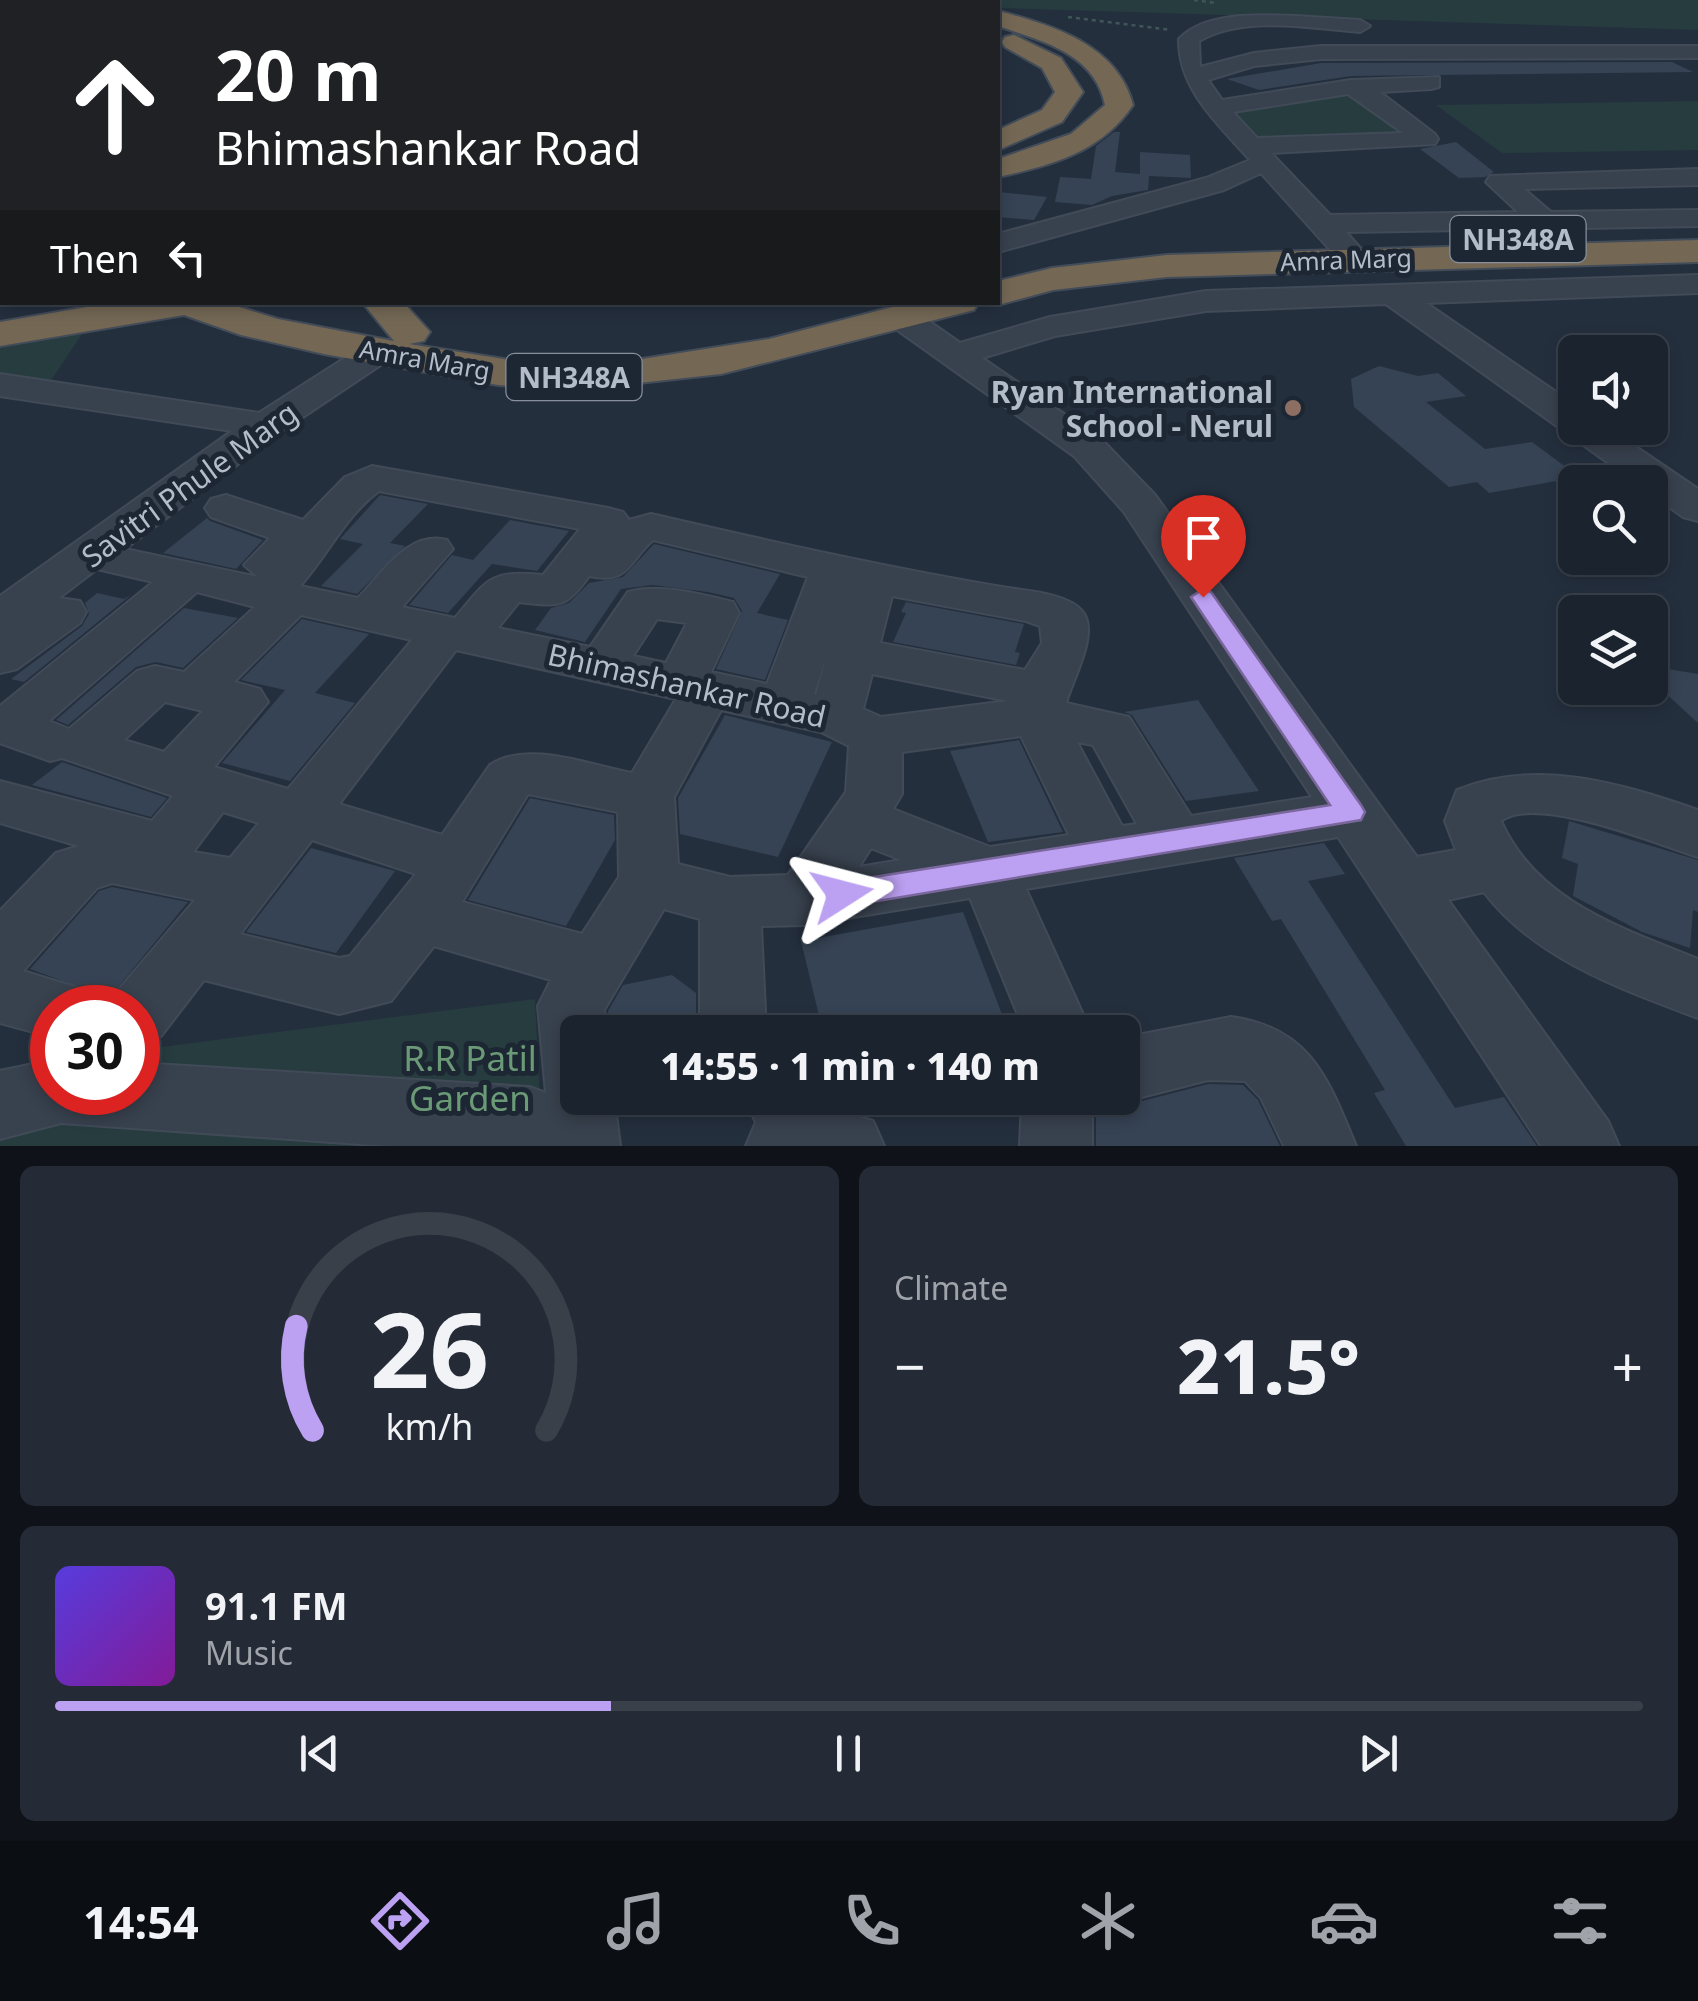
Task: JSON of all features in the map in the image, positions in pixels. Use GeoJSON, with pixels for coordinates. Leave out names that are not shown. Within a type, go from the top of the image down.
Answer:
{"type":"FeatureCollection","features":[{"type":"Feature","properties":{"kind":"highway"},"geometry":{"type":"LineString","coordinates":[[1000,19],[1080,53],[1112,77],[1118,95],[1113,115],[1075,143],[1000,167]]}},
{"type":"Feature","properties":{"kind":"highway"},"geometry":{"type":"LineString","coordinates":[[1000,37],[1042,56],[1064,77],[1080,101]]}},
{"type":"Feature","properties":{"kind":"highway"},"geometry":{"type":"LineString","coordinates":[[1000,140],[1080,101],[1100,85],[1098,76],[1080,53]]}},
{"type":"Feature","properties":{"kind":"highway"},"geometry":{"type":"LineString","coordinates":[[1000,125],[1038,104],[1052,91],[1055,77],[1042,56]]}},
{"type":"Feature","properties":{"kind":"highway"},"geometry":{"type":"LineString","coordinates":[[1000,153],[1065,128],[1080,101]]}},
{"type":"Feature","properties":{"kind":"highway","name":"Amra Marg"},"geometry":{"type":"LineString","coordinates":[[1000,271],[1032,263],[1147,249],[1698,235]]}},
{"type":"Feature","properties":{"kind":"highway","name":"Amra Marg"},"geometry":{"type":"LineString","coordinates":[[1000,293],[1110,270],[1337,242],[1698,251]]}},
{"type":"Feature","properties":{"kind":"highway"},"geometry":{"type":"LineString","coordinates":[[0,317],[163,305]]}},
{"type":"Feature","properties":{"kind":"highway","name":"Amra Marg"},"geometry":{"type":"LineString","coordinates":[[201,305],[272,317],[389,328],[496,372],[552,376],[654,373],[736,360],[888,310],[933,305]]}},
{"type":"Feature","properties":{"kind":"highway"},"geometry":{"type":"LineString","coordinates":[[0,334],[97,310],[185,317],[272,317]]}},
{"type":"Feature","properties":{"kind":"street"},"geometry":{"type":"LineString","coordinates":[[223,0],[258,0]]}},
{"type":"Feature","properties":{"kind":"street"},"geometry":{"type":"LineString","coordinates":[[1372,26],[1217,26],[1190,39],[1189,68],[1216,108],[1337,242],[1545,221],[1698,218]]}},
{"type":"Feature","properties":{"kind":"street"},"geometry":{"type":"LineString","coordinates":[[1430,29],[1459,35],[1523,71]]}},
{"type":"Feature","properties":{"kind":"street"},"geometry":{"type":"LineString","coordinates":[[1195,77],[1218,68],[1307,55],[1617,48],[1698,52]]}},
{"type":"Feature","properties":{"kind":"street"},"geometry":{"type":"LineString","coordinates":[[1216,108],[1352,87],[1448,82]]}},
{"type":"Feature","properties":{"kind":"street"},"geometry":{"type":"LineString","coordinates":[[1000,243],[1214,184],[1258,156],[1426,139],[1371,96],[1352,87]]}},
{"type":"Feature","properties":{"kind":"street"},"geometry":{"type":"LineString","coordinates":[[1545,221],[1498,182],[1698,177]]}},
{"type":"Feature","properties":{"kind":"street"},"geometry":{"type":"LineString","coordinates":[[955,356],[1050,327],[1206,301],[1698,284]]}},
{"type":"Feature","properties":{"kind":"street"},"geometry":{"type":"LineString","coordinates":[[1392,294],[1558,410]]}},
{"type":"Feature","properties":{"kind":"street"},"geometry":{"type":"LineString","coordinates":[[888,310],[1088,448],[1140,504],[1583,1146]]}},
{"type":"Feature","properties":{"kind":"street","name":"Savitri Phule Marg"},"geometry":{"type":"LineString","coordinates":[[0,618],[92,556],[389,328]]}},
{"type":"Feature","properties":{"kind":"street"},"geometry":{"type":"LineString","coordinates":[[0,385],[266,425]]}},
{"type":"Feature","properties":{"kind":"street"},"geometry":{"type":"LineString","coordinates":[[1607,445],[1698,508]]}},
{"type":"Feature","properties":{"kind":"street"},"geometry":{"type":"LineString","coordinates":[[0,790],[31,720],[111,638],[228,590],[313,545],[316,532],[358,486],[372,478],[604,518],[607,525],[568,576],[476,638],[298,813],[160,988]]}},
{"type":"Feature","properties":{"kind":"street"},"geometry":{"type":"LineString","coordinates":[[196,690],[228,590],[298,536],[226,508]]}},
{"type":"Feature","properties":{"kind":"street"},"geometry":{"type":"LineString","coordinates":[[568,576],[608,566],[636,532],[646,527],[854,574],[1036,608],[1063,618],[1066,643],[1051,666],[1041,703],[1106,851]]}},
{"type":"Feature","properties":{"kind":"street"},"geometry":{"type":"LineString","coordinates":[[671,605],[712,542]]}},
{"type":"Feature","properties":{"kind":"street"},"geometry":{"type":"LineString","coordinates":[[368,615],[432,549]]}},
{"type":"Feature","properties":{"kind":"street","name":"Bhimashankar Road"},"geometry":{"type":"LineString","coordinates":[[92,556],[228,590],[368,615],[784,706],[856,727],[1041,703]]}},
{"type":"Feature","properties":{"kind":"street"},"geometry":{"type":"LineString","coordinates":[[805,900],[874,794],[856,727],[850,654],[854,574]]}},
{"type":"Feature","properties":{"kind":"street"},"geometry":{"type":"LineString","coordinates":[[784,706],[854,574]]}},
{"type":"Feature","properties":{"kind":"street"},"geometry":{"type":"LineString","coordinates":[[0,657],[102,586],[228,590]]}},
{"type":"Feature","properties":{"kind":"street"},"geometry":{"type":"LineString","coordinates":[[571,1015],[571,1006],[649,881],[646,798],[694,686],[716,612],[640,604],[602,666]]}},
{"type":"Feature","properties":{"kind":"street"},"geometry":{"type":"LineString","coordinates":[[850,654],[1041,703],[1110,730],[1176,840]]}},
{"type":"Feature","properties":{"kind":"street"},"geometry":{"type":"LineString","coordinates":[[0,802],[158,846],[167,842],[187,790],[242,702],[155,683],[31,720]]}},
{"type":"Feature","properties":{"kind":"street"},"geometry":{"type":"LineString","coordinates":[[31,720],[187,790],[298,813],[457,863]]}},
{"type":"Feature","properties":{"kind":"street"},"geometry":{"type":"LineString","coordinates":[[190,950],[339,986],[368,980],[421,918],[509,779],[520,772],[534,772],[646,798]]}},
{"type":"Feature","properties":{"kind":"street"},"geometry":{"type":"LineString","coordinates":[[1698,835],[1665,820],[1579,800],[1528,794],[1489,797],[1477,805],[1473,822],[1498,866],[1528,904],[1562,930],[1698,989]]}},
{"type":"Feature","properties":{"kind":"street"},"geometry":{"type":"LineString","coordinates":[[649,881],[730,902],[805,900],[1350,812]]}},
{"type":"Feature","properties":{"kind":"street"},"geometry":{"type":"LineString","coordinates":[[859,820],[988,871],[1051,1015]]}},
{"type":"Feature","properties":{"kind":"street"},"geometry":{"type":"LineString","coordinates":[[10,929],[77,870],[112,860],[242,886]]}},
{"type":"Feature","properties":{"kind":"street"},"geometry":{"type":"LineString","coordinates":[[1400,885],[1498,866]]}},
{"type":"Feature","properties":{"kind":"street"},"geometry":{"type":"LineString","coordinates":[[730,902],[733,1015]]}},
{"type":"Feature","properties":{"kind":"street"},"geometry":{"type":"LineString","coordinates":[[421,918],[598,966]]}},
{"type":"Feature","properties":{"kind":"street"},"geometry":{"type":"LineString","coordinates":[[0,994],[30,1002]]}},
{"type":"Feature","properties":{"kind":"street"},"geometry":{"type":"LineString","coordinates":[[1140,1066],[1225,1047],[1258,1052],[1284,1072],[1320,1146]]}},
{"type":"Feature","properties":{"kind":"street"},"geometry":{"type":"LineString","coordinates":[[160,1096],[560,1111]]}},
{"type":"Feature","properties":{"kind":"street"},"geometry":{"type":"LineString","coordinates":[[0,1106],[30,1098]]}},
{"type":"Feature","properties":{"kind":"street"},"geometry":{"type":"LineString","coordinates":[[1056,1146],[1057,1115]]}},
{"type":"Feature","properties":{"kind":"street"},"geometry":{"type":"LineString","coordinates":[[782,1146],[814,1140],[848,1146]]}},
{"type":"Feature","properties":{"kind":"path"},"geometry":{"type":"LineString","coordinates":[[1068,18],[1197,33]]}},
{"type":"Feature","properties":{"kind":"green space"},"geometry":{"type":"Polygon","coordinates":[[[1000,0],[1698,0],[1698,30],[1002,8],[1000,0]]]}},
{"type":"Feature","properties":{"kind":"green space"},"geometry":{"type":"Polygon","coordinates":[[[1349,91],[1420,139],[1259,144],[1226,110],[1349,91]]]}},
{"type":"Feature","properties":{"kind":"green space"},"geometry":{"type":"Polygon","coordinates":[[[1698,101],[1698,150],[1502,153],[1436,105],[1698,101]]]}},
{"type":"Feature","properties":{"kind":"green space"},"geometry":{"type":"Polygon","coordinates":[[[82,334],[50,382],[0,378],[0,348],[82,334]]]}},
{"type":"Feature","properties":{"kind":"green space","name":"R.R Patil Garden"},"geometry":{"type":"Polygon","coordinates":[[[535,999],[542,1146],[0,1146],[0,1068],[30,1064],[30,1115],[160,1115],[160,1047],[535,999]]]}},
{"type":"Feature","properties":{"kind":"building"},"geometry":{"type":"Polygon","coordinates":[[[1672,62],[1693,72],[1351,76],[1259,90],[1227,79],[1321,63],[1672,62]]]}},
{"type":"Feature","properties":{"kind":"building"},"geometry":{"type":"Polygon","coordinates":[[[1114,132],[1120,132],[1115,172],[1140,174],[1140,152],[1190,155],[1191,178],[1149,176],[1148,190],[1112,196],[1092,205],[1055,202],[1060,177],[1091,179],[1096,146],[1114,132]]]}},
{"type":"Feature","properties":{"kind":"building"},"geometry":{"type":"Polygon","coordinates":[[[1456,142],[1494,172],[1485,177],[1459,178],[1420,149],[1456,142]]]}},
{"type":"Feature","properties":{"kind":"building"},"geometry":{"type":"Polygon","coordinates":[[[1000,192],[1047,197],[1034,220],[1000,217],[1000,192]]]}},
{"type":"Feature","properties":{"kind":"building"},"geometry":{"type":"Polygon","coordinates":[[[1379,366],[1418,376],[1438,373],[1466,396],[1426,402],[1485,449],[1532,442],[1563,465],[1558,465],[1558,481],[1489,493],[1477,482],[1449,487],[1354,407],[1351,379],[1379,366]]]}},
{"type":"Feature","properties":{"kind":"building"},"geometry":{"type":"Polygon","coordinates":[[[380,495],[428,504],[390,543],[405,546],[357,594],[321,586],[363,544],[340,539],[380,495]]]}},
{"type":"Feature","properties":{"kind":"building"},"geometry":{"type":"Polygon","coordinates":[[[207,518],[263,540],[236,569],[163,553],[207,518]]]}},
{"type":"Feature","properties":{"kind":"building"},"geometry":{"type":"Polygon","coordinates":[[[510,520],[569,531],[537,571],[492,564],[448,613],[409,605],[452,555],[473,560],[510,520]]]}},
{"type":"Feature","properties":{"kind":"building"},"geometry":{"type":"Polygon","coordinates":[[[654,544],[780,574],[757,613],[788,620],[765,680],[716,669],[742,611],[734,598],[708,592],[653,585],[621,589],[585,642],[535,630],[551,608],[569,603],[589,583],[623,577],[654,544]]]}},
{"type":"Feature","properties":{"kind":"building"},"geometry":{"type":"Polygon","coordinates":[[[97,593],[124,599],[131,595],[24,682],[11,679],[82,626],[89,614],[85,603],[97,593]]]}},
{"type":"Feature","properties":{"kind":"building"},"geometry":{"type":"Polygon","coordinates":[[[906,602],[1024,624],[1015,652],[1020,653],[1016,665],[893,642],[906,613],[901,612],[906,602]]]}},
{"type":"Feature","properties":{"kind":"building"},"geometry":{"type":"Polygon","coordinates":[[[184,608],[238,618],[183,668],[156,662],[136,667],[68,725],[56,720],[184,608]]]}},
{"type":"Feature","properties":{"kind":"building"},"geometry":{"type":"Polygon","coordinates":[[[302,619],[369,634],[315,693],[355,703],[290,781],[222,763],[285,690],[241,680],[302,619]]]}},
{"type":"Feature","properties":{"kind":"building"},"geometry":{"type":"Polygon","coordinates":[[[1668,669],[1698,674],[1698,723],[1668,696],[1668,669]]]}},
{"type":"Feature","properties":{"kind":"building"},"geometry":{"type":"Polygon","coordinates":[[[1198,700],[1259,791],[1186,801],[1132,715],[1124,712],[1198,700]]]}},
{"type":"Feature","properties":{"kind":"building"},"geometry":{"type":"Polygon","coordinates":[[[725,715],[832,742],[778,857],[680,834],[678,798],[725,715]]]}},
{"type":"Feature","properties":{"kind":"building"},"geometry":{"type":"Polygon","coordinates":[[[1019,740],[1063,832],[988,842],[950,751],[1019,740]]]}},
{"type":"Feature","properties":{"kind":"building"},"geometry":{"type":"Polygon","coordinates":[[[62,762],[167,798],[151,817],[32,785],[62,762]]]}},
{"type":"Feature","properties":{"kind":"building"},"geometry":{"type":"Polygon","coordinates":[[[530,798],[614,815],[615,840],[566,926],[468,900],[530,798]]]}},
{"type":"Feature","properties":{"kind":"building"},"geometry":{"type":"Polygon","coordinates":[[[1569,821],[1698,860],[1698,912],[1693,910],[1690,948],[1642,932],[1573,896],[1578,864],[1562,858],[1569,821]]]}},
{"type":"Feature","properties":{"kind":"building"},"geometry":{"type":"Polygon","coordinates":[[[1324,843],[1345,874],[1308,881],[1455,1108],[1504,1097],[1537,1146],[1406,1146],[1374,1093],[1385,1090],[1281,919],[1272,921],[1234,858],[1324,843]]]}},
{"type":"Feature","properties":{"kind":"building"},"geometry":{"type":"Polygon","coordinates":[[[311,848],[395,871],[336,953],[246,932],[311,848]]]}},
{"type":"Feature","properties":{"kind":"building"},"geometry":{"type":"Polygon","coordinates":[[[112,887],[188,902],[120,985],[74,985],[30,969],[99,891],[112,887]]]}},
{"type":"Feature","properties":{"kind":"building"},"geometry":{"type":"Polygon","coordinates":[[[963,912],[1002,1015],[819,1015],[801,941],[963,912]]]}},
{"type":"Feature","properties":{"kind":"building"},"geometry":{"type":"Polygon","coordinates":[[[672,975],[696,993],[696,1015],[608,1015],[623,985],[672,975]]]}},
{"type":"Feature","properties":{"kind":"building"},"geometry":{"type":"Polygon","coordinates":[[[1208,1084],[1243,1085],[1258,1100],[1280,1146],[1096,1146],[1096,1115],[1140,1115],[1140,1102],[1208,1084]]]}},
{"type":"Feature","properties":{"kind":"place","name":"Ryan International School - Nerul"},"geometry":{"type":"Point","coordinates":[1293,408]}},
{"type":"Feature","properties":{"kind":"route"},"geometry":{"type":"LineString","coordinates":[[842,894],[1350,812],[1203,597]]}}]}
